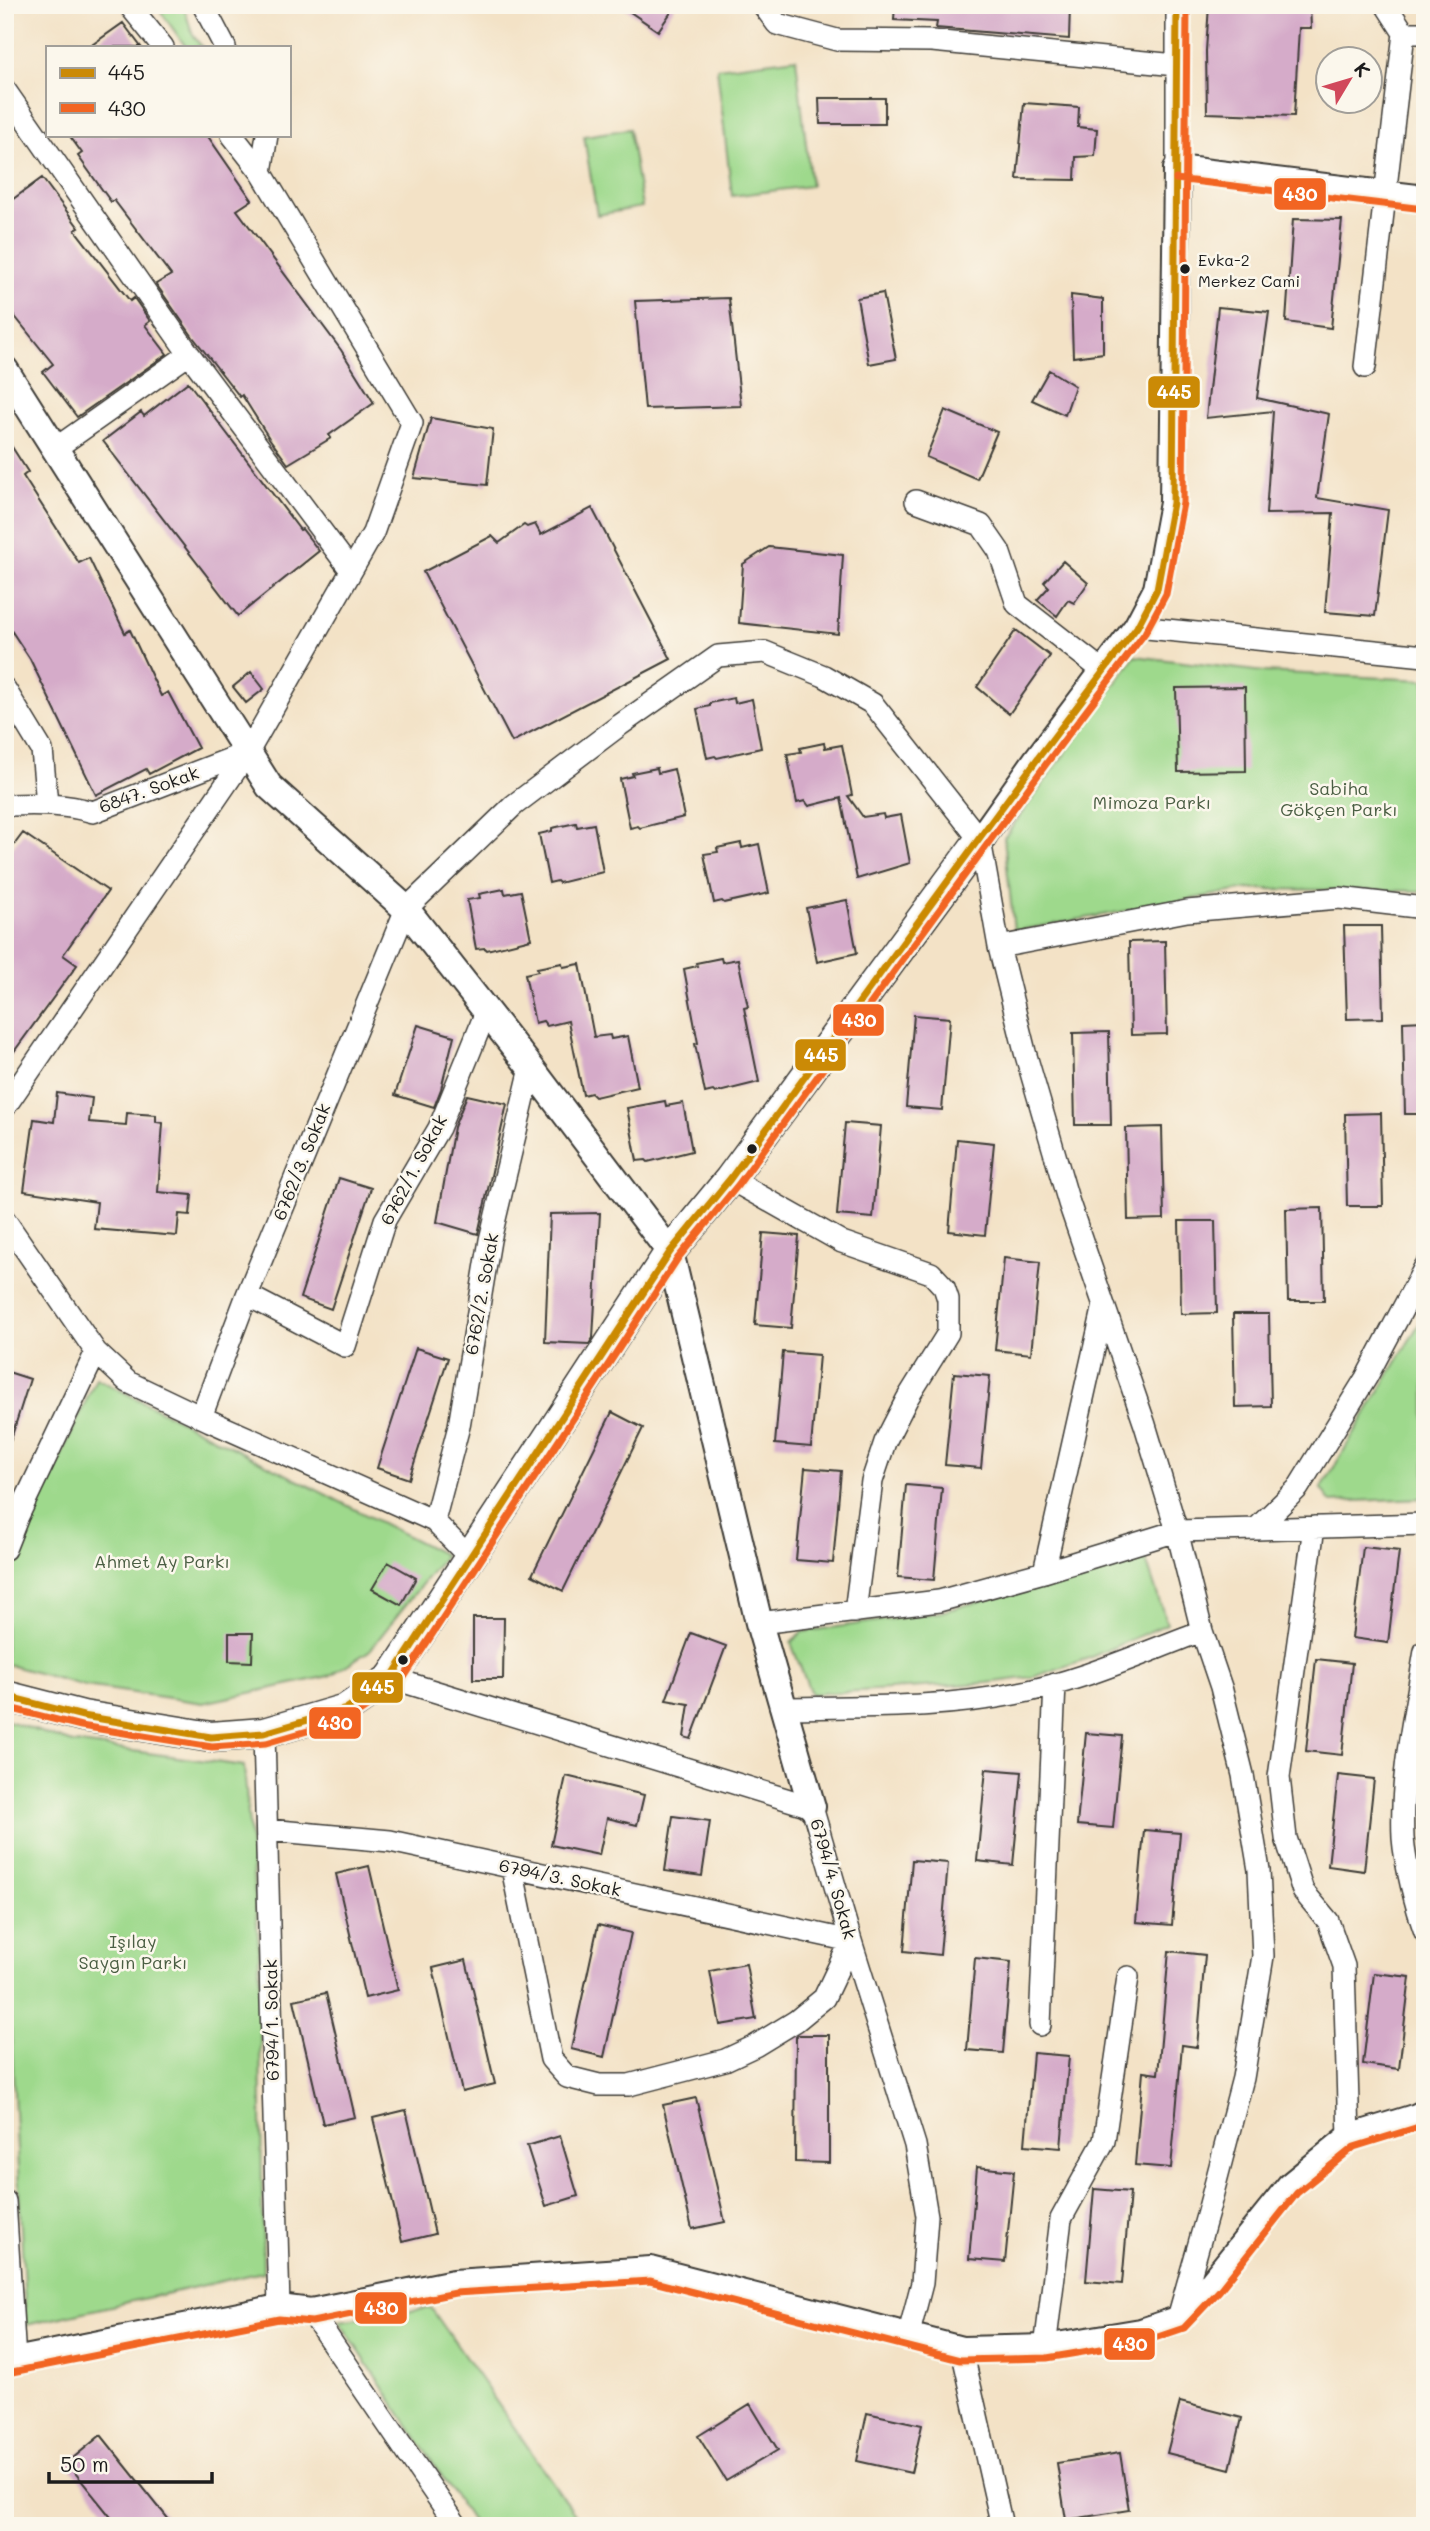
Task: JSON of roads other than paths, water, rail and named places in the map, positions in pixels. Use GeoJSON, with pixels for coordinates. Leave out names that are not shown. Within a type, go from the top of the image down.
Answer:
{"type":"FeatureCollection","features":[{"type":"Feature","properties":{"kind":"main road"},"geometry":{"type":"LineString","coordinates":[[5,1696],[83,1716],[212,1737],[264,1733],[346,1709],[391,1678],[670,1252],[730,1179],[980,840]]}},
{"type":"Feature","properties":{"kind":"street"},"geometry":{"type":"LineString","coordinates":[[129,5],[162,46]]}},
{"type":"Feature","properties":{"kind":"street"},"geometry":{"type":"LineString","coordinates":[[204,5],[224,46]]}},
{"type":"Feature","properties":{"kind":"street"},"geometry":{"type":"LineString","coordinates":[[763,5],[777,23],[837,40],[932,41],[1175,65]]}},
{"type":"Feature","properties":{"kind":"street"},"geometry":{"type":"LineString","coordinates":[[980,840],[1137,627],[1157,589],[1173,503],[1177,5]]}},
{"type":"Feature","properties":{"kind":"street"},"geometry":{"type":"LineString","coordinates":[[1365,367],[1385,194],[1414,33],[1386,5]]}},
{"type":"Feature","properties":{"kind":"street"},"geometry":{"type":"LineString","coordinates":[[5,90],[189,354],[350,569]]}},
{"type":"Feature","properties":{"kind":"street"},"geometry":{"type":"LineString","coordinates":[[5,1107],[248,752],[350,569],[373,533],[412,423],[261,172],[233,136]]}},
{"type":"Feature","properties":{"kind":"street"},"geometry":{"type":"LineString","coordinates":[[261,172],[267,136]]}},
{"type":"Feature","properties":{"kind":"street"},"geometry":{"type":"LineString","coordinates":[[1177,169],[1425,199]]}},
{"type":"Feature","properties":{"kind":"street"},"geometry":{"type":"LineString","coordinates":[[55,448],[189,354]]}},
{"type":"Feature","properties":{"kind":"street"},"geometry":{"type":"LineString","coordinates":[[5,370],[269,786],[406,909],[670,1252],[759,1623],[812,1807]]}},
{"type":"Feature","properties":{"kind":"street"},"geometry":{"type":"LineString","coordinates":[[916,501],[981,525],[999,551],[1017,604],[1103,671]]}},
{"type":"Feature","properties":{"kind":"street"},"geometry":{"type":"LineString","coordinates":[[1137,627],[1425,656]]}},
{"type":"Feature","properties":{"kind":"street"},"geometry":{"type":"LineString","coordinates":[[406,909],[514,805],[718,656],[765,652],[824,677],[873,704],[980,840],[999,947],[1025,1052],[1069,1203],[1138,1400],[1177,1531],[1243,1775],[1259,1870],[1263,1956],[1242,2078],[1208,2213],[1177,2320]]}},
{"type":"Feature","properties":{"kind":"street"},"geometry":{"type":"LineString","coordinates":[[5,689],[42,750],[47,804]]}},
{"type":"Feature","properties":{"kind":"street","name":"6847. Sokak"},"geometry":{"type":"LineString","coordinates":[[7,808],[47,804],[71,806],[93,812],[248,752]]}},
{"type":"Feature","properties":{"kind":"street"},"geometry":{"type":"LineString","coordinates":[[999,947],[1187,911],[1339,898],[1425,908]]}},
{"type":"Feature","properties":{"kind":"street","name":"6762/3. Sokak"},"geometry":{"type":"LineString","coordinates":[[201,1417],[247,1295],[406,909]]}},
{"type":"Feature","properties":{"kind":"street","name":"6762/1. Sokak"},"geometry":{"type":"LineString","coordinates":[[247,1295],[345,1346],[384,1220],[439,1128],[486,1012]]}},
{"type":"Feature","properties":{"kind":"street","name":"6762/2. Sokak"},"geometry":{"type":"LineString","coordinates":[[434,1521],[459,1426],[490,1240],[531,1068]]}},
{"type":"Feature","properties":{"kind":"street"},"geometry":{"type":"LineString","coordinates":[[730,1179],[842,1241],[931,1273],[944,1287],[948,1299],[948,1333],[906,1399],[884,1442],[872,1481],[855,1612]]}},
{"type":"Feature","properties":{"kind":"street"},"geometry":{"type":"LineString","coordinates":[[5,1220],[96,1352],[128,1382],[434,1521],[470,1558]]}},
{"type":"Feature","properties":{"kind":"street"},"geometry":{"type":"LineString","coordinates":[[1256,1529],[1298,1488],[1366,1378],[1425,1267]]}},
{"type":"Feature","properties":{"kind":"street"},"geometry":{"type":"LineString","coordinates":[[1044,1572],[1104,1305]]}},
{"type":"Feature","properties":{"kind":"street"},"geometry":{"type":"LineString","coordinates":[[5,1549],[96,1352]]}},
{"type":"Feature","properties":{"kind":"street"},"geometry":{"type":"LineString","coordinates":[[759,1623],[939,1601],[1177,1531],[1425,1524]]}},
{"type":"Feature","properties":{"kind":"street"},"geometry":{"type":"LineString","coordinates":[[1314,1527],[1279,1777],[1286,1838],[1303,1891],[1328,1921],[1344,1966],[1349,2138]]}},
{"type":"Feature","properties":{"kind":"street"},"geometry":{"type":"LineString","coordinates":[[784,1708],[950,1704],[1014,1694],[1074,1679],[1202,1631]]}},
{"type":"Feature","properties":{"kind":"street"},"geometry":{"type":"LineString","coordinates":[[1425,1651],[1404,1782],[1403,1840],[1425,1932]]}},
{"type":"Feature","properties":{"kind":"street","name":"6794/4. Sokak"},"geometry":{"type":"LineString","coordinates":[[391,1678],[812,1807],[915,2145],[927,2216],[922,2283],[908,2337]]}},
{"type":"Feature","properties":{"kind":"street"},"geometry":{"type":"LineString","coordinates":[[1040,2025],[1055,1685]]}},
{"type":"Feature","properties":{"kind":"street","name":"6794/1. Sokak"},"geometry":{"type":"LineString","coordinates":[[264,1733],[279,2308]]}},
{"type":"Feature","properties":{"kind":"street","name":"6794/3. Sokak"},"geometry":{"type":"LineString","coordinates":[[268,1830],[390,1841],[851,1941]]}},
{"type":"Feature","properties":{"kind":"street"},"geometry":{"type":"LineString","coordinates":[[512,1868],[551,2059],[567,2077],[599,2085],[629,2085],[725,2060],[755,2046],[796,2021],[824,1998],[851,1941]]}},
{"type":"Feature","properties":{"kind":"street"},"geometry":{"type":"LineString","coordinates":[[1045,2348],[1061,2219],[1104,2141],[1128,1977]]}},
{"type":"Feature","properties":{"kind":"street"},"geometry":{"type":"LineString","coordinates":[[5,2201],[10,2362],[279,2308],[311,2312],[454,2283],[651,2270],[962,2350],[1045,2348],[1141,2332],[1177,2320],[1211,2284],[1290,2186],[1349,2138],[1425,2113]]}},
{"type":"Feature","properties":{"kind":"street"},"geometry":{"type":"LineString","coordinates":[[311,2312],[457,2526]]}},
{"type":"Feature","properties":{"kind":"street"},"geometry":{"type":"LineString","coordinates":[[962,2350],[1003,2526]]}},
{"type":"Feature","properties":{"kind":"place","name":"Evka-2 Merkez Cami"},"geometry":{"type":"Point","coordinates":[1185,269]}},
{"type":"Feature","properties":{"kind":"park label","name":"Sabiha Gökçen Parkı"},"geometry":{"type":"Point","coordinates":[1339,799]}},
{"type":"Feature","properties":{"kind":"park label","name":"Mimoza Parkı"},"geometry":{"type":"Point","coordinates":[1152,803]}},
{"type":"Feature","properties":{"kind":"park label","name":"Ahmet Ay Parkı"},"geometry":{"type":"Point","coordinates":[162,1562]}},
{"type":"Feature","properties":{"kind":"park label","name":"Işılay Saygın Parkı"},"geometry":{"type":"Point","coordinates":[133,1952]}}]}
